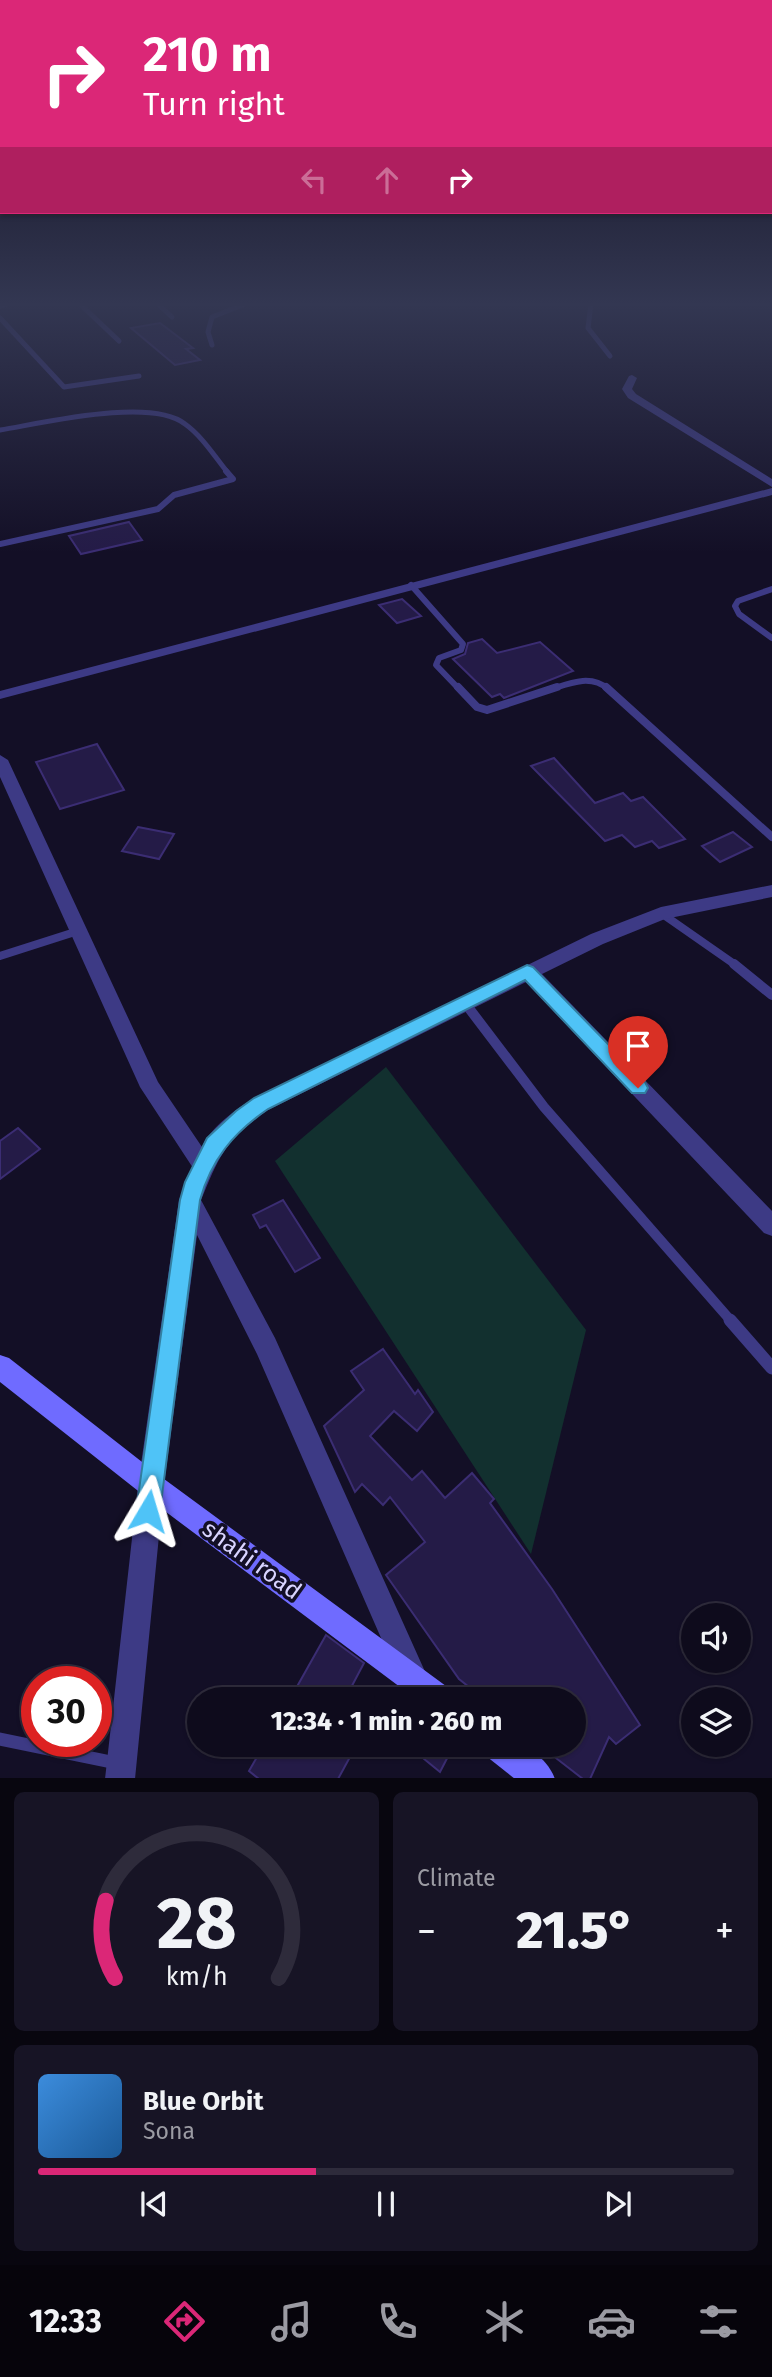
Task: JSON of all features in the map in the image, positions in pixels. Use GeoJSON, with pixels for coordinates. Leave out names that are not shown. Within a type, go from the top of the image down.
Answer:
{"type":"FeatureCollection","features":[{"type":"Feature","properties":{"kind":"street"},"geometry":{"type":"LineString","coordinates":[[628,387],[632,396],[772,484]]}},
{"type":"Feature","properties":{"kind":"street"},"geometry":{"type":"LineString","coordinates":[[0,695],[772,491]]}},
{"type":"Feature","properties":{"kind":"street"},"geometry":{"type":"LineString","coordinates":[[0,760],[150,1087],[202,1166]]}},
{"type":"Feature","properties":{"kind":"street"},"geometry":{"type":"LineString","coordinates":[[121,1771],[151,1485],[190,1200],[202,1166],[214,1144],[261,1104],[527,971],[661,913],[772,891]]}},
{"type":"Feature","properties":{"kind":"street"},"geometry":{"type":"LineString","coordinates":[[527,971],[772,1226]]}},
{"type":"Feature","properties":{"kind":"street"},"geometry":{"type":"LineString","coordinates":[[190,1200],[266,1346],[413,1678]]}},
{"type":"Feature","properties":{"kind":"street","name":"shahi road"},"geometry":{"type":"LineString","coordinates":[[0,1367],[151,1485],[425,1687]]}},
{"type":"Feature","properties":{"kind":"street"},"geometry":{"type":"LineString","coordinates":[[512,1757],[539,1778]]}},
{"type":"Feature","properties":{"kind":"lane"},"geometry":{"type":"LineString","coordinates":[[0,430],[124,411],[174,417],[187,425],[233,478],[174,495],[158,509],[0,544]]}},
{"type":"Feature","properties":{"kind":"lane"},"geometry":{"type":"LineString","coordinates":[[411,585],[463,644],[461,650],[439,659],[436,665],[477,707],[482,710],[498,708],[575,681],[592,679],[600,682],[772,837]]}},
{"type":"Feature","properties":{"kind":"lane"},"geometry":{"type":"LineString","coordinates":[[772,589],[738,601],[735,606],[739,614],[772,638]]}},
{"type":"Feature","properties":{"kind":"lane"},"geometry":{"type":"LineString","coordinates":[[661,913],[733,963],[772,995]]}},
{"type":"Feature","properties":{"kind":"lane"},"geometry":{"type":"LineString","coordinates":[[0,956],[78,932]]}},
{"type":"Feature","properties":{"kind":"lane"},"geometry":{"type":"LineString","coordinates":[[465,1003],[544,1107],[772,1368]]}},
{"type":"Feature","properties":{"kind":"lane"},"geometry":{"type":"LineString","coordinates":[[0,1740],[121,1771]]}},
{"type":"Feature","properties":{"kind":"green space"},"geometry":{"type":"Polygon","coordinates":[[[386,1067],[586,1330],[531,1554],[275,1161],[386,1067]]]}},
{"type":"Feature","properties":{"kind":"building"},"geometry":{"type":"Polygon","coordinates":[[[129,522],[142,540],[81,554],[69,536],[129,522]]]}},
{"type":"Feature","properties":{"kind":"building"},"geometry":{"type":"Polygon","coordinates":[[[402,599],[421,616],[397,623],[379,605],[402,599]]]}},
{"type":"Feature","properties":{"kind":"building"},"geometry":{"type":"Polygon","coordinates":[[[482,639],[497,653],[540,642],[573,671],[504,698],[500,694],[492,697],[453,659],[465,654],[468,643],[482,639]]]}},
{"type":"Feature","properties":{"kind":"building"},"geometry":{"type":"Polygon","coordinates":[[[97,744],[124,790],[60,809],[36,762],[97,744]]]}},
{"type":"Feature","properties":{"kind":"building"},"geometry":{"type":"Polygon","coordinates":[[[554,758],[595,803],[623,793],[631,801],[643,797],[685,839],[659,848],[652,841],[635,847],[622,835],[605,841],[531,766],[554,758]]]}},
{"type":"Feature","properties":{"kind":"building"},"geometry":{"type":"Polygon","coordinates":[[[138,827],[174,834],[159,859],[122,851],[138,827]]]}},
{"type":"Feature","properties":{"kind":"building"},"geometry":{"type":"Polygon","coordinates":[[[733,832],[752,847],[720,862],[702,846],[733,832]]]}},
{"type":"Feature","properties":{"kind":"building"},"geometry":{"type":"Polygon","coordinates":[[[18,1128],[40,1149],[0,1179],[0,1141],[18,1128]]]}},
{"type":"Feature","properties":{"kind":"building"},"geometry":{"type":"Polygon","coordinates":[[[283,1200],[320,1258],[295,1272],[266,1225],[260,1228],[253,1215],[283,1200]]]}},
{"type":"Feature","properties":{"kind":"building"},"geometry":{"type":"Polygon","coordinates":[[[383,1349],[415,1394],[418,1390],[433,1412],[417,1431],[394,1411],[370,1436],[412,1480],[422,1471],[445,1498],[472,1473],[494,1499],[490,1503],[552,1589],[640,1725],[616,1744],[609,1737],[590,1778],[582,1778],[555,1757],[586,1757],[586,1687],[469,1687],[459,1679],[386,1575],[425,1542],[390,1497],[383,1505],[362,1484],[355,1492],[324,1426],[364,1390],[351,1371],[383,1349]]]}},
{"type":"Feature","properties":{"kind":"building"},"geometry":{"type":"Polygon","coordinates":[[[326,1635],[364,1663],[351,1687],[297,1687],[326,1635]]]}},
{"type":"Feature","properties":{"kind":"building"},"geometry":{"type":"Polygon","coordinates":[[[257,1757],[350,1757],[339,1778],[258,1778],[249,1771],[257,1757]]]}},
{"type":"Feature","properties":{"kind":"building"},"geometry":{"type":"Polygon","coordinates":[[[422,1757],[448,1757],[440,1772],[422,1757]]]}},
{"type":"Feature","properties":{"kind":"route"},"geometry":{"type":"LineString","coordinates":[[148,1511],[190,1200],[195,1182],[214,1144],[243,1116],[261,1104],[527,971],[638,1088]]}}]}
